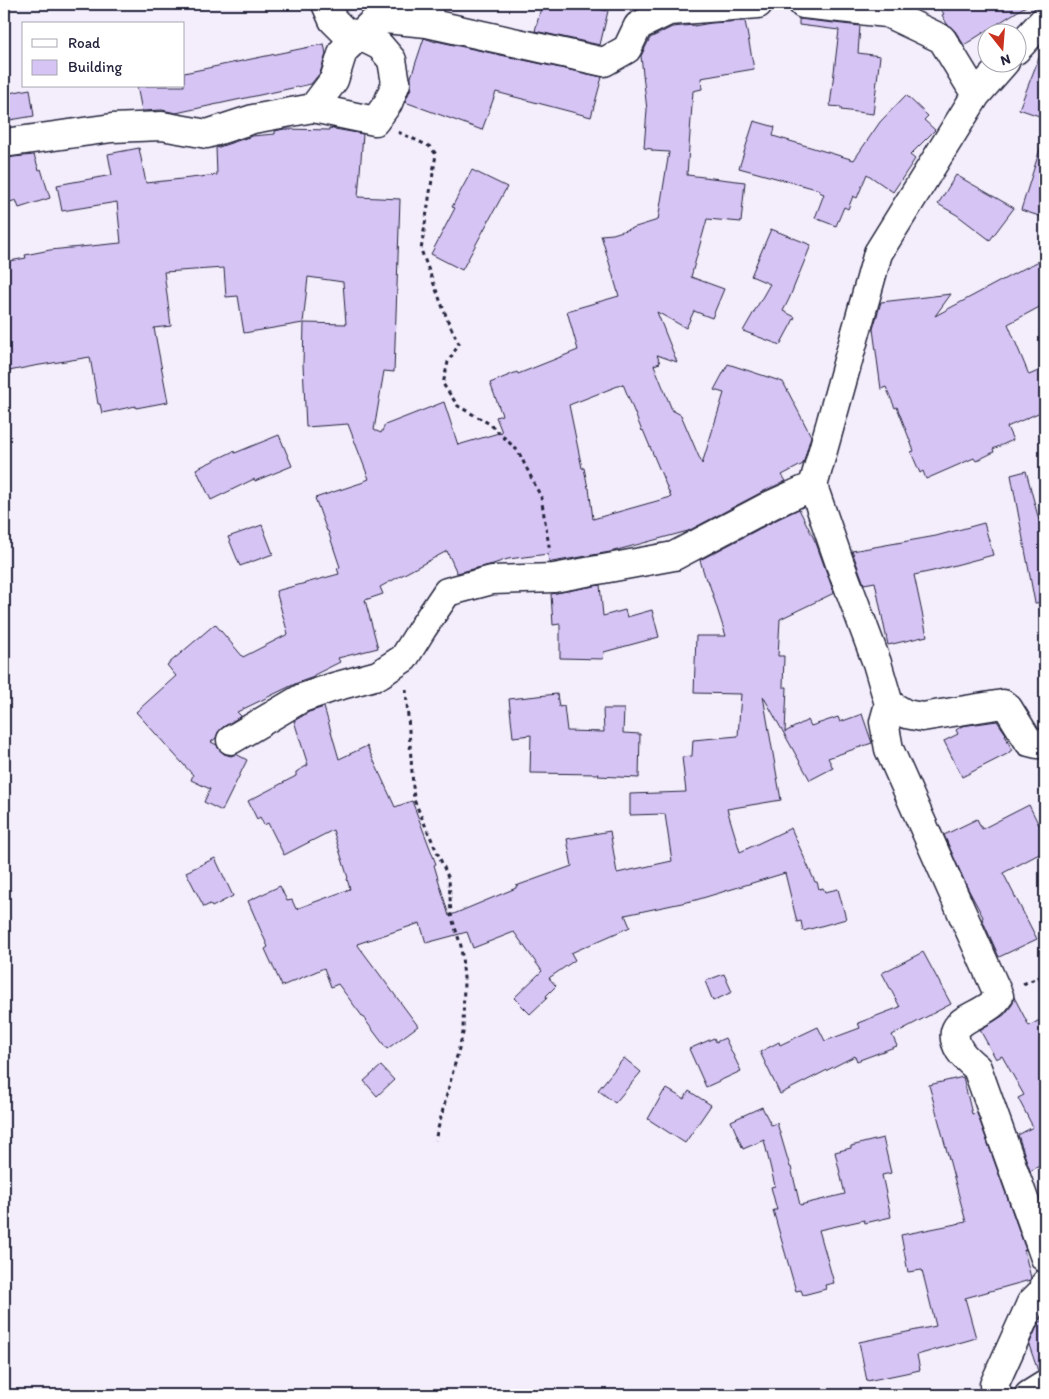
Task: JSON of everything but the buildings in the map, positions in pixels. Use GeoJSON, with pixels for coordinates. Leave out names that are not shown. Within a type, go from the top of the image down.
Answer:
{"type":"FeatureCollection","features":[{"type":"Feature","properties":{"kind":"street"},"geometry":{"type":"LineString","coordinates":[[4,143],[112,128],[162,126],[207,134],[253,119],[312,108],[375,121],[388,103],[396,83],[392,60],[380,46],[358,35],[345,32],[333,20],[326,4]]}},
{"type":"Feature","properties":{"kind":"street"},"geometry":{"type":"LineString","coordinates":[[312,108],[334,80],[343,51],[371,24],[385,19],[428,13],[604,62],[627,49],[638,26],[669,12],[758,4]]}},
{"type":"Feature","properties":{"kind":"street"},"geometry":{"type":"LineString","coordinates":[[803,4],[887,13],[942,39],[976,95]]}},
{"type":"Feature","properties":{"kind":"street"},"geometry":{"type":"LineString","coordinates":[[1026,39],[1045,19]]}},
{"type":"Feature","properties":{"kind":"street"},"geometry":{"type":"LineString","coordinates":[[997,72],[976,95],[878,253],[813,486],[877,663],[888,704],[884,722],[889,749],[999,996],[992,1005],[958,1024],[955,1031],[955,1040],[961,1052],[977,1068],[1045,1258]]}},
{"type":"Feature","properties":{"kind":"street"},"geometry":{"type":"LineString","coordinates":[[231,740],[302,698],[378,675],[404,658],[447,592],[492,580],[554,578],[674,556],[771,505],[813,486]]}},
{"type":"Feature","properties":{"kind":"street"},"geometry":{"type":"LineString","coordinates":[[888,704],[906,714],[922,717],[1003,704],[1008,708],[1029,742],[1045,744]]}},
{"type":"Feature","properties":{"kind":"street"},"geometry":{"type":"LineString","coordinates":[[998,1395],[994,1385],[1031,1303],[1044,1289],[1045,1284]]}},
{"type":"Feature","properties":{"kind":"street"},"geometry":{"type":"LineString","coordinates":[[1029,1395],[1045,1386]]}},
{"type":"Feature","properties":{"kind":"path"},"geometry":{"type":"LineString","coordinates":[[375,121],[429,146],[436,154],[421,250],[448,321],[459,344],[448,362],[443,384],[458,406],[490,424],[518,451],[541,497],[554,578]]}},
{"type":"Feature","properties":{"kind":"path"},"geometry":{"type":"LineString","coordinates":[[404,658],[414,800],[449,878],[450,915],[460,946],[464,978],[463,1033],[436,1140]]}}]}
